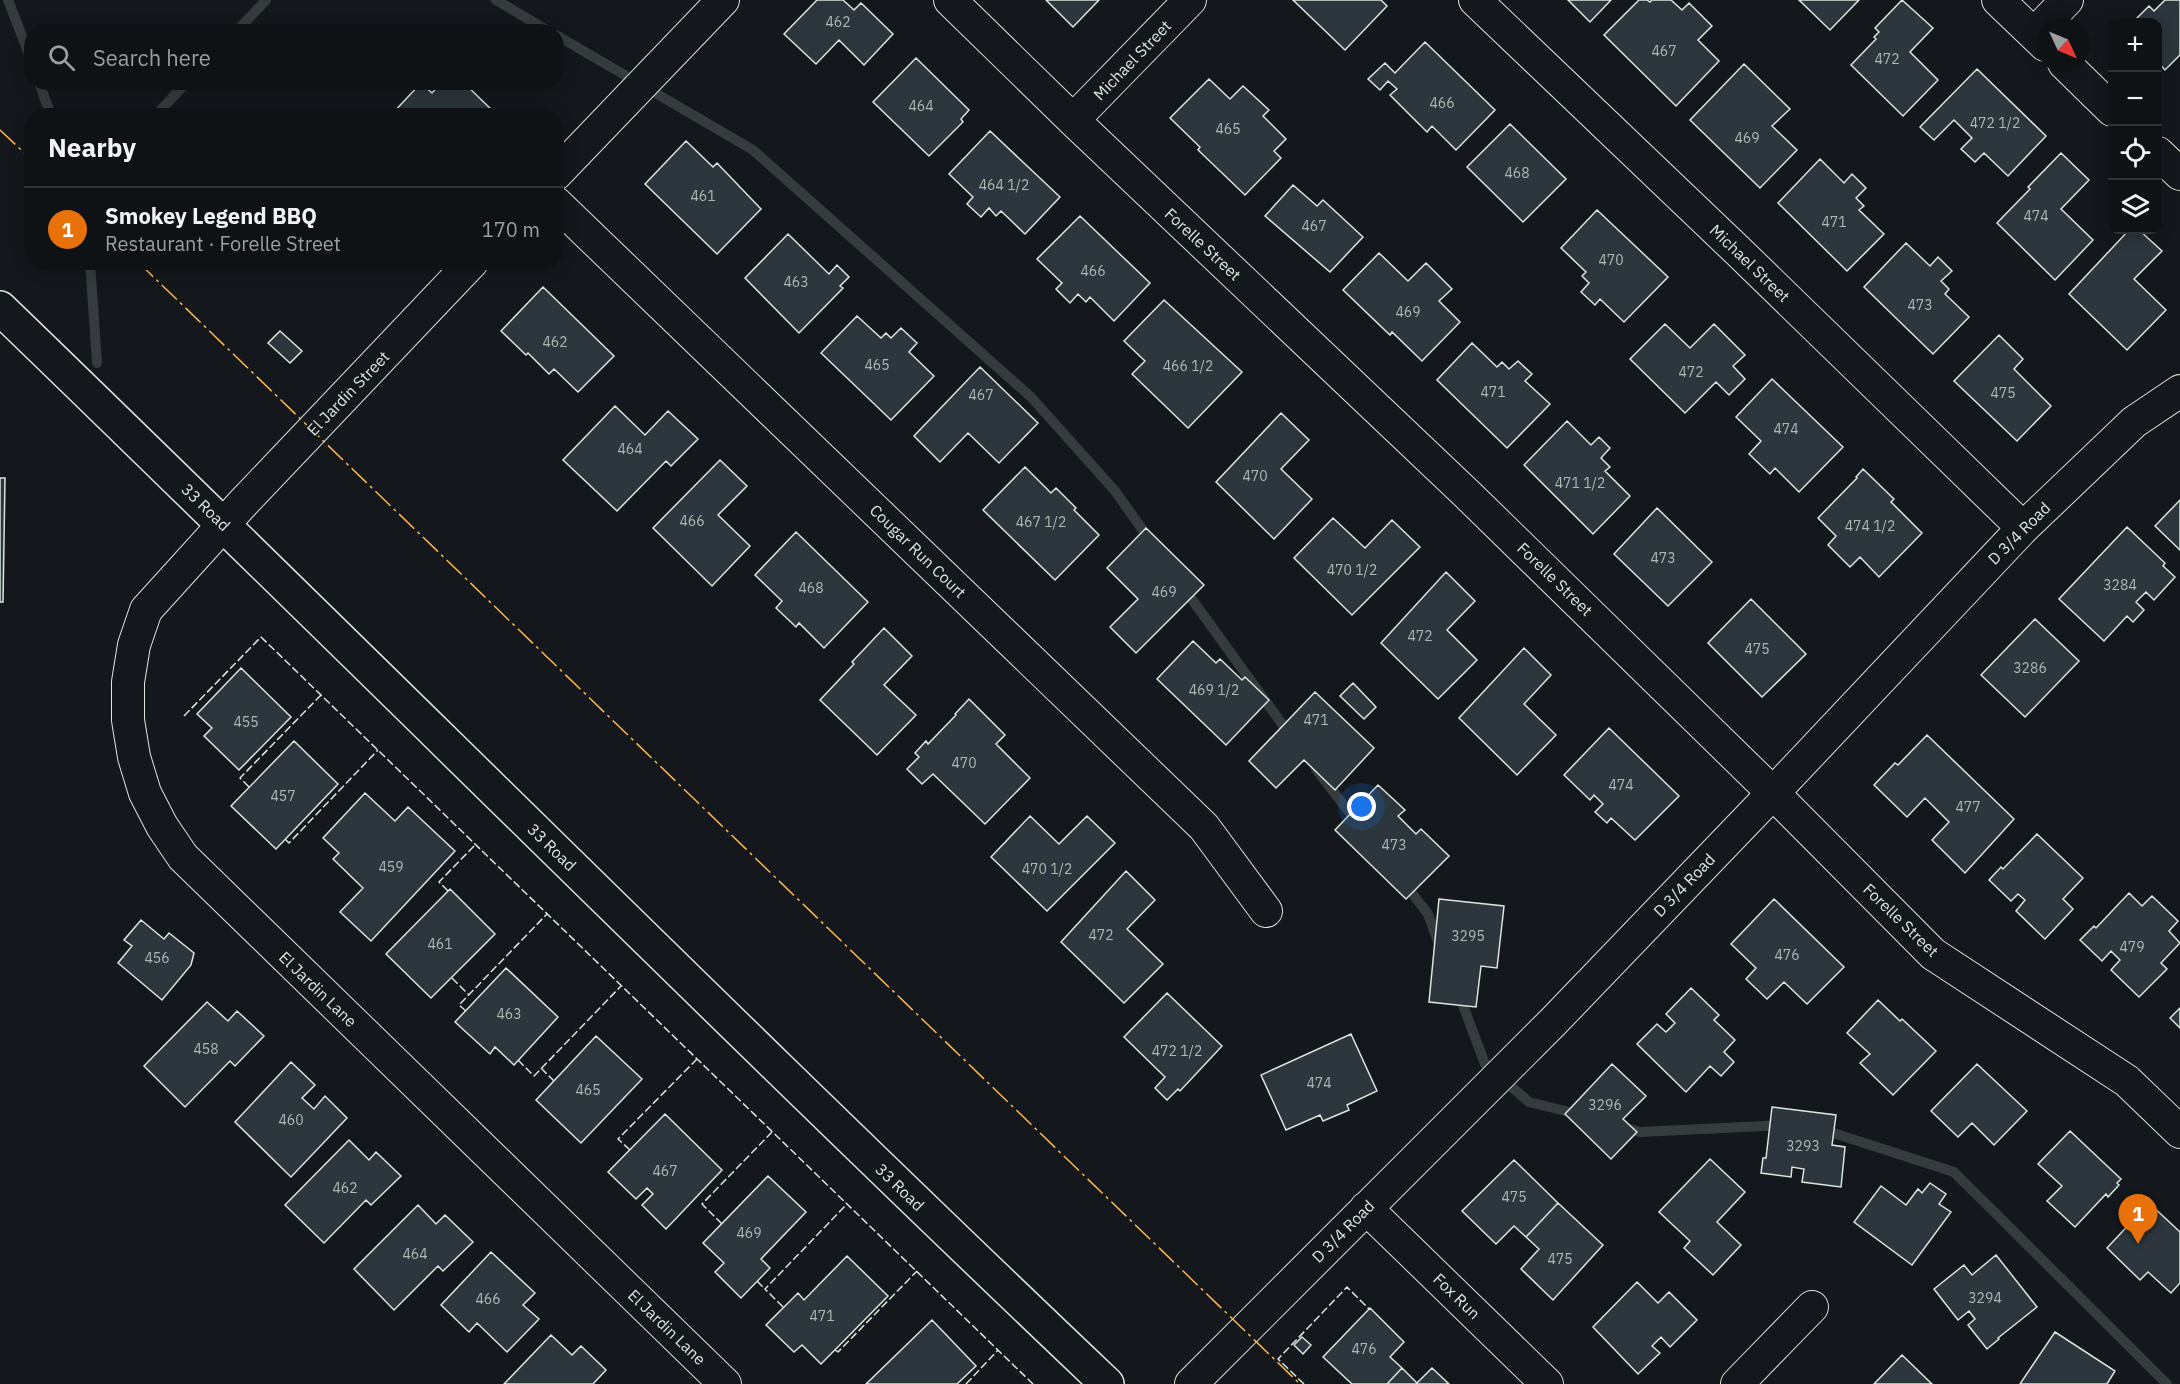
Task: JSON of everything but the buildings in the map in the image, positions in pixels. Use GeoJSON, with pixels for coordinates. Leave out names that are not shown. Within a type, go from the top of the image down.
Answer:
{"type":"FeatureCollection","features":[{"type":"Feature","properties":{"kind":"main road","name":"33 Road"},"geometry":{"type":"LineString","coordinates":[[0,308],[224,524],[879,1168],[1107,1384]]}},
{"type":"Feature","properties":{"kind":"street"},"geometry":{"type":"LineString","coordinates":[[564,166],[723,0]]}},
{"type":"Feature","properties":{"kind":"street","name":"Forelle Street"},"geometry":{"type":"LineString","coordinates":[[950,0],[1073,120],[1460,487],[1773,793],[1933,954],[2127,1081],[2180,1132]]}},
{"type":"Feature","properties":{"kind":"street","name":"Michael Street"},"geometry":{"type":"LineString","coordinates":[[1073,120],[1190,0]]}},
{"type":"Feature","properties":{"kind":"street","name":"Michael Street"},"geometry":{"type":"LineString","coordinates":[[1475,0],[2023,528]]}},
{"type":"Feature","properties":{"kind":"street"},"geometry":{"type":"LineString","coordinates":[[1998,0],[2036,37]]}},
{"type":"Feature","properties":{"kind":"street"},"geometry":{"type":"LineString","coordinates":[[2054,18],[2067,0]]}},
{"type":"Feature","properties":{"kind":"street"},"geometry":{"type":"LineString","coordinates":[[2073,72],[2108,106]]}},
{"type":"Feature","properties":{"kind":"street"},"geometry":{"type":"LineString","coordinates":[[2162,158],[2180,174]]}},
{"type":"Feature","properties":{"kind":"street","name":"Cougar Run Court"},"geometry":{"type":"LineString","coordinates":[[564,211],[1204,827],[1266,911]]}},
{"type":"Feature","properties":{"kind":"street","name":"El Jardin Street"},"geometry":{"type":"LineString","coordinates":[[224,524],[464,270]]}},
{"type":"Feature","properties":{"kind":"street","name":"D 3/4 Road"},"geometry":{"type":"LineString","coordinates":[[1191,1384],[1553,1022],[2023,528],[2134,422],[2180,391]]}},
{"type":"Feature","properties":{"kind":"street","name":"El Jardin Lane"},"geometry":{"type":"LineString","coordinates":[[224,524],[146,610],[134,645],[128,682],[134,757],[145,793],[162,826],[183,857],[725,1384]]}},
{"type":"Feature","properties":{"kind":"street","name":"Fox Run"},"geometry":{"type":"LineString","coordinates":[[1366,1208],[1547,1384]]}},
{"type":"Feature","properties":{"kind":"street"},"geometry":{"type":"LineString","coordinates":[[1737,1384],[1812,1307]]}},
{"type":"Feature","properties":{"kind":"waterway"},"geometry":{"type":"LineString","coordinates":[[8,0],[24,41]]}},
{"type":"Feature","properties":{"kind":"waterway"},"geometry":{"type":"LineString","coordinates":[[244,24],[266,0]]}},
{"type":"Feature","properties":{"kind":"waterway"},"geometry":{"type":"LineString","coordinates":[[496,0],[536,24]]}},
{"type":"Feature","properties":{"kind":"waterway"},"geometry":{"type":"LineString","coordinates":[[564,40],[753,150],[1031,397],[1115,491],[1152,543]]}},
{"type":"Feature","properties":{"kind":"waterway"},"geometry":{"type":"LineString","coordinates":[[42,90],[48,108]]}},
{"type":"Feature","properties":{"kind":"waterway"},"geometry":{"type":"LineString","coordinates":[[163,108],[179,90]]}},
{"type":"Feature","properties":{"kind":"waterway"},"geometry":{"type":"LineString","coordinates":[[91,270],[97,363]]}},
{"type":"Feature","properties":{"kind":"waterway"},"geometry":{"type":"LineString","coordinates":[[1183,587],[1290,735]]}},
{"type":"Feature","properties":{"kind":"waterway"},"geometry":{"type":"LineString","coordinates":[[1316,769],[1359,825]]}},
{"type":"Feature","properties":{"kind":"waterway"},"geometry":{"type":"LineString","coordinates":[[1404,883],[1428,914],[1440,947]]}},
{"type":"Feature","properties":{"kind":"waterway"},"geometry":{"type":"LineString","coordinates":[[1458,992],[1485,1064],[1529,1102],[1581,1115]]}},
{"type":"Feature","properties":{"kind":"waterway"},"geometry":{"type":"LineString","coordinates":[[1622,1127],[1640,1132],[1783,1125]]}},
{"type":"Feature","properties":{"kind":"waterway"},"geometry":{"type":"LineString","coordinates":[[1821,1129],[1954,1172],[2167,1384]]}},
{"type":"Feature","properties":{"kind":"fence"},"geometry":{"type":"LineString","coordinates":[[184,716],[261,637],[1033,1384]]}},
{"type":"Feature","properties":{"kind":"fence"},"geometry":{"type":"LineString","coordinates":[[249,787],[240,778],[321,695]]}},
{"type":"Feature","properties":{"kind":"fence"},"geometry":{"type":"LineString","coordinates":[[285,839],[289,843],[378,750]]}},
{"type":"Feature","properties":{"kind":"fence"},"geometry":{"type":"LineString","coordinates":[[448,891],[439,882],[475,845]]}},
{"type":"Feature","properties":{"kind":"fence"},"geometry":{"type":"LineString","coordinates":[[466,1011],[459,1005],[547,914]]}},
{"type":"Feature","properties":{"kind":"fence"},"geometry":{"type":"LineString","coordinates":[[452,978],[469,995]]}},
{"type":"Feature","properties":{"kind":"fence"},"geometry":{"type":"LineString","coordinates":[[518,1060],[534,1076],[621,986]]}},
{"type":"Feature","properties":{"kind":"fence"},"geometry":{"type":"LineString","coordinates":[[630,1150],[618,1139],[697,1059]]}},
{"type":"Feature","properties":{"kind":"fence"},"geometry":{"type":"LineString","coordinates":[[541,1068],[554,1081]]}},
{"type":"Feature","properties":{"kind":"fence"},"geometry":{"type":"LineString","coordinates":[[722,1224],[702,1204],[772,1132]]}},
{"type":"Feature","properties":{"kind":"fence"},"geometry":{"type":"LineString","coordinates":[[783,1307],[765,1289],[847,1204]]}},
{"type":"Feature","properties":{"kind":"fence"},"geometry":{"type":"LineString","coordinates":[[835,1350],[838,1352],[917,1271]]}},
{"type":"Feature","properties":{"kind":"fence"},"geometry":{"type":"LineString","coordinates":[[757,1281],[765,1289]]}},
{"type":"Feature","properties":{"kind":"fence"},"geometry":{"type":"LineString","coordinates":[[1304,1384],[1278,1359],[1347,1287],[1369,1309]]}},
{"type":"Feature","properties":{"kind":"fence"},"geometry":{"type":"LineString","coordinates":[[966,1384],[998,1350]]}},
{"type":"Feature","properties":{"kind":"power"},"geometry":{"type":"LineString","coordinates":[[0,130],[24,152]]}},
{"type":"Feature","properties":{"kind":"power"},"geometry":{"type":"LineString","coordinates":[[146,270],[1300,1384]]}},
{"type":"Feature","properties":{"kind":"place","name":"Smokey Legend BBQ"},"geometry":{"type":"Point","coordinates":[2138,1244]}}]}
